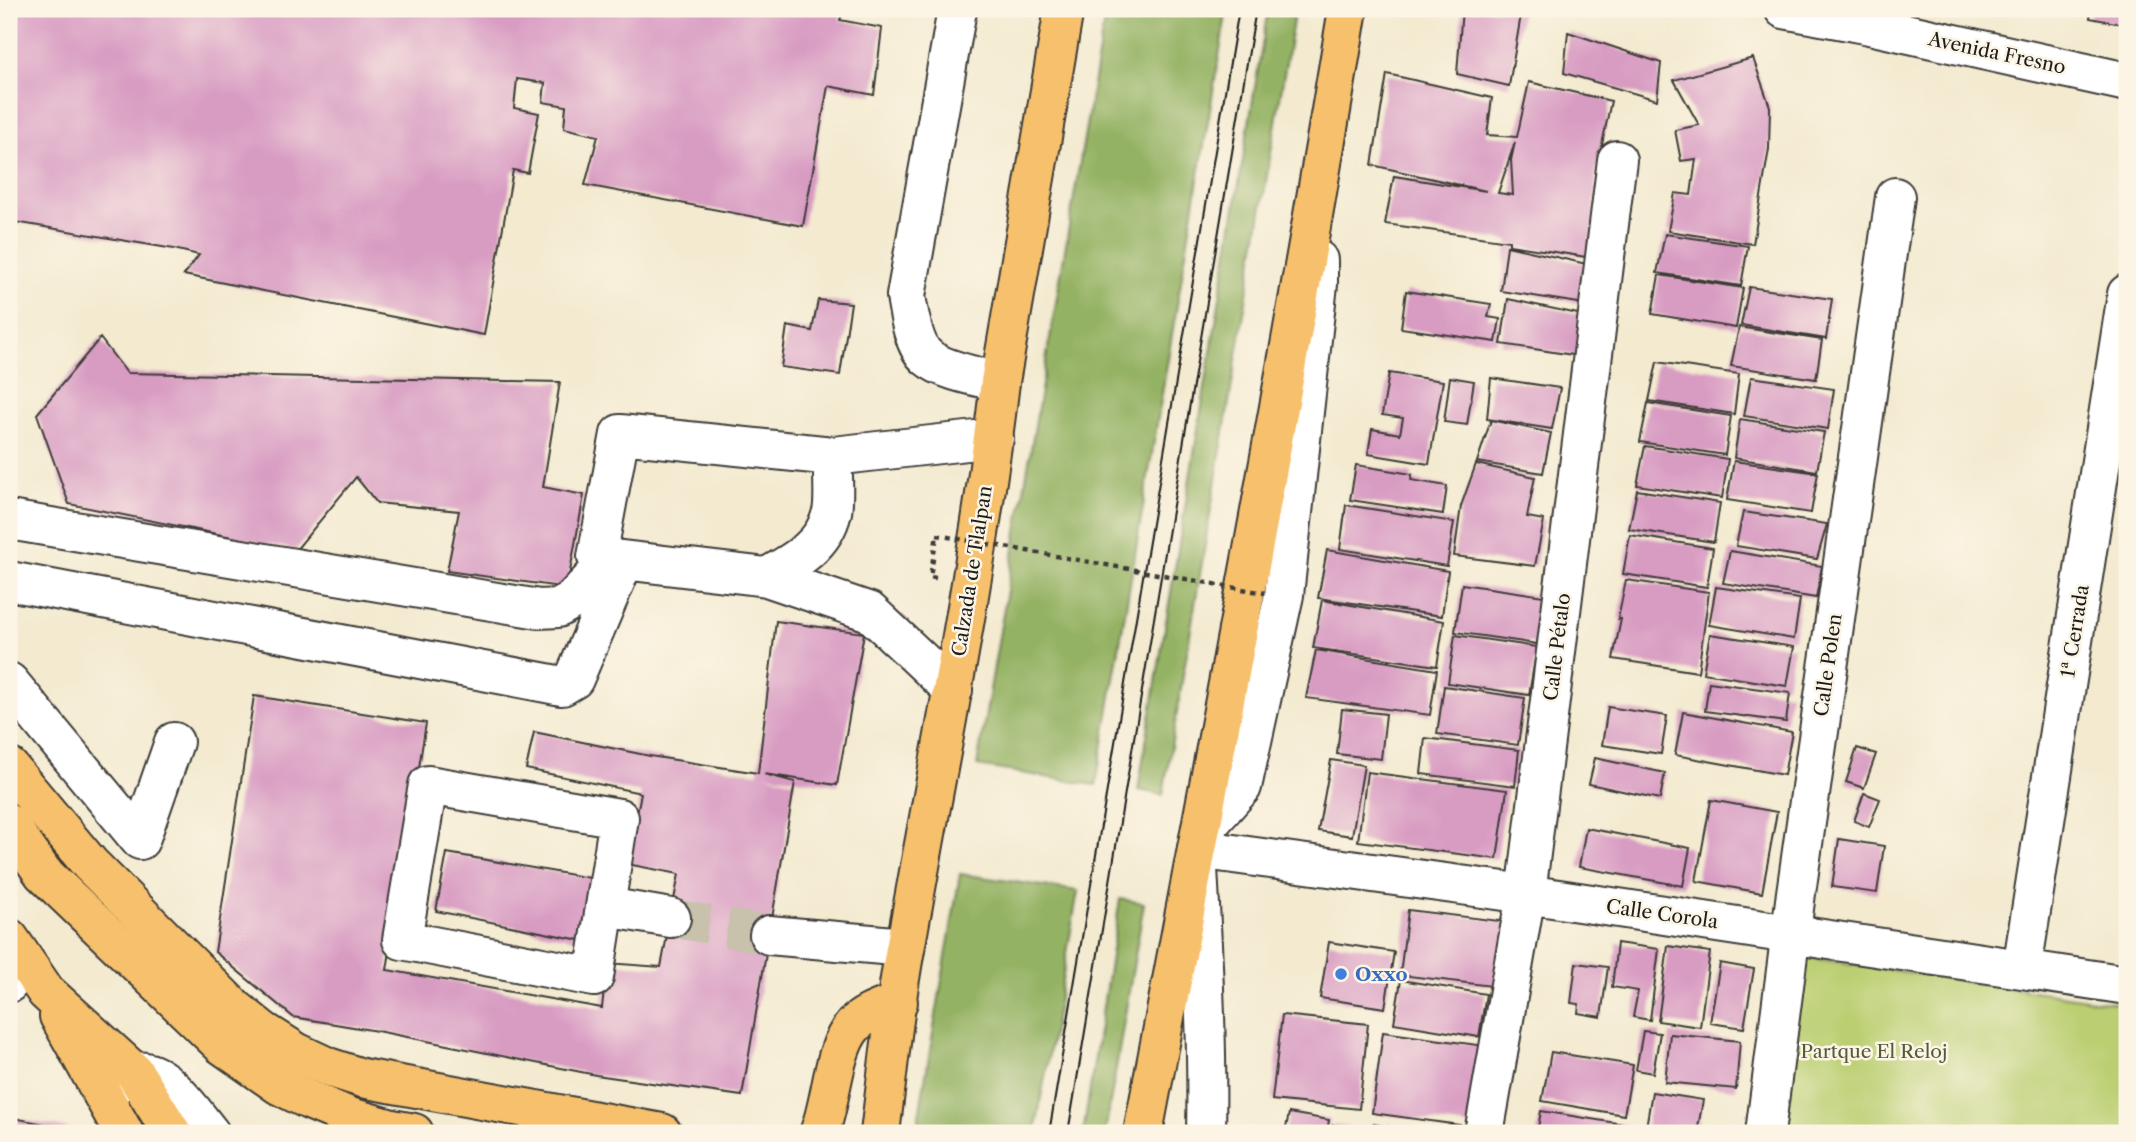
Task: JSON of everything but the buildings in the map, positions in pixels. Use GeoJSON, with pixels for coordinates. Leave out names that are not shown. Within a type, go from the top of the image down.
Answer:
{"type":"FeatureCollection","features":[{"type":"Feature","properties":{"kind":"main road","name":"Calzada de Tlalpan"},"geometry":{"type":"LineString","coordinates":[[880,1133],[905,947],[953,690],[994,438],[1000,382],[1064,9]]}},
{"type":"Feature","properties":{"kind":"main road"},"geometry":{"type":"LineString","coordinates":[[1143,1133],[1240,626],[1348,9]]}},
{"type":"Feature","properties":{"kind":"main road"},"geometry":{"type":"LineString","coordinates":[[9,767],[90,864],[222,996],[262,1031],[296,1052],[328,1067],[362,1078],[662,1133]]}},
{"type":"Feature","properties":{"kind":"main road"},"geometry":{"type":"LineString","coordinates":[[9,824],[43,873],[222,1045],[279,1085],[309,1100],[350,1117],[414,1133]]}},
{"type":"Feature","properties":{"kind":"main road"},"geometry":{"type":"LineString","coordinates":[[12,958],[134,1072],[172,1133]]}},
{"type":"Feature","properties":{"kind":"main road"},"geometry":{"type":"LineString","coordinates":[[46,992],[124,1133]]}},
{"type":"Feature","properties":{"kind":"main road"},"geometry":{"type":"LineString","coordinates":[[817,1130],[845,1038],[866,1015],[898,1002]]}},
{"type":"Feature","properties":{"kind":"street"},"geometry":{"type":"LineString","coordinates":[[958,9],[906,296],[910,326],[926,357],[943,366],[1000,382]]}},
{"type":"Feature","properties":{"kind":"street","name":"Avenida Fresno"},"geometry":{"type":"LineString","coordinates":[[1784,9],[1860,23],[2127,82]]}},
{"type":"Feature","properties":{"kind":"street","name":"Calle Pétalo"},"geometry":{"type":"LineString","coordinates":[[1484,1133],[1526,894],[1617,160]]}},
{"type":"Feature","properties":{"kind":"street","name":"Calle Polen"},"geometry":{"type":"LineString","coordinates":[[1765,1133],[1790,933],[1895,197]]}},
{"type":"Feature","properties":{"kind":"street","name":"1ª Cerrada"},"geometry":{"type":"LineString","coordinates":[[2022,969],[2127,293]]}},
{"type":"Feature","properties":{"kind":"street"},"geometry":{"type":"LineString","coordinates":[[953,690],[870,612],[767,577],[597,557],[620,434],[832,456],[994,438]]}},
{"type":"Feature","properties":{"kind":"street"},"geometry":{"type":"LineString","coordinates":[[767,577],[799,559],[819,541],[832,512],[832,456]]}},
{"type":"Feature","properties":{"kind":"street"},"geometry":{"type":"LineString","coordinates":[[9,520],[539,610],[558,608],[572,600],[617,560]]}},
{"type":"Feature","properties":{"kind":"street"},"geometry":{"type":"LineString","coordinates":[[9,581],[562,686],[574,679],[617,560]]}},
{"type":"Feature","properties":{"kind":"street"},"geometry":{"type":"LineString","coordinates":[[9,682],[140,840],[174,742]]}},
{"type":"Feature","properties":{"kind":"street"},"geometry":{"type":"LineString","coordinates":[[428,785],[618,818],[606,907],[594,977],[402,940],[428,785]]}},
{"type":"Feature","properties":{"kind":"street"},"geometry":{"type":"LineString","coordinates":[[1198,842],[1207,1081],[1206,1133]]}},
{"type":"Feature","properties":{"kind":"street","name":"Calle Corola"},"geometry":{"type":"LineString","coordinates":[[1198,842],[2127,985]]}},
{"type":"Feature","properties":{"kind":"street"},"geometry":{"type":"LineString","coordinates":[[606,907],[671,918]]}},
{"type":"Feature","properties":{"kind":"street"},"geometry":{"type":"LineString","coordinates":[[769,935],[905,947]]}},
{"type":"Feature","properties":{"kind":"street"},"geometry":{"type":"LineString","coordinates":[[101,1095],[134,1072],[153,1074],[170,1085],[210,1133]]}},
{"type":"Feature","properties":{"kind":"path"},"geometry":{"type":"LineString","coordinates":[[930,577],[937,535],[1265,593]]}},
{"type":"Feature","properties":{"kind":"green space"},"geometry":{"type":"Polygon","coordinates":[[[1106,9],[1227,9],[1096,785],[977,766],[1106,9]]]}},
{"type":"Feature","properties":{"kind":"green space"},"geometry":{"type":"Polygon","coordinates":[[[1268,9],[1295,9],[1163,795],[1138,790],[1268,9]]]}},
{"type":"Feature","properties":{"kind":"green space"},"geometry":{"type":"Polygon","coordinates":[[[960,874],[1078,891],[1035,1133],[916,1133],[960,874]]]}},
{"type":"Feature","properties":{"kind":"green space"},"geometry":{"type":"Polygon","coordinates":[[[1120,899],[1144,903],[1105,1133],[1083,1133],[1120,899]]]}},
{"type":"Feature","properties":{"kind":"green space","name":"Partque El Reloj"},"geometry":{"type":"Polygon","coordinates":[[[1804,957],[2127,1005],[2127,1133],[1777,1133],[1804,957]]]}},
{"type":"Feature","properties":{"kind":"tunnel"},"geometry":{"type":"LineString","coordinates":[[671,918],[769,935]]}},
{"type":"Feature","properties":{"kind":"tram line"},"geometry":{"type":"LineString","coordinates":[[1049,1133],[1239,9]]}},
{"type":"Feature","properties":{"kind":"tram line"},"geometry":{"type":"LineString","coordinates":[[1068,1133],[1256,9]]}},
{"type":"Feature","properties":{"kind":"place","name":"Oxxo"},"geometry":{"type":"Point","coordinates":[1341,974]}}]}
